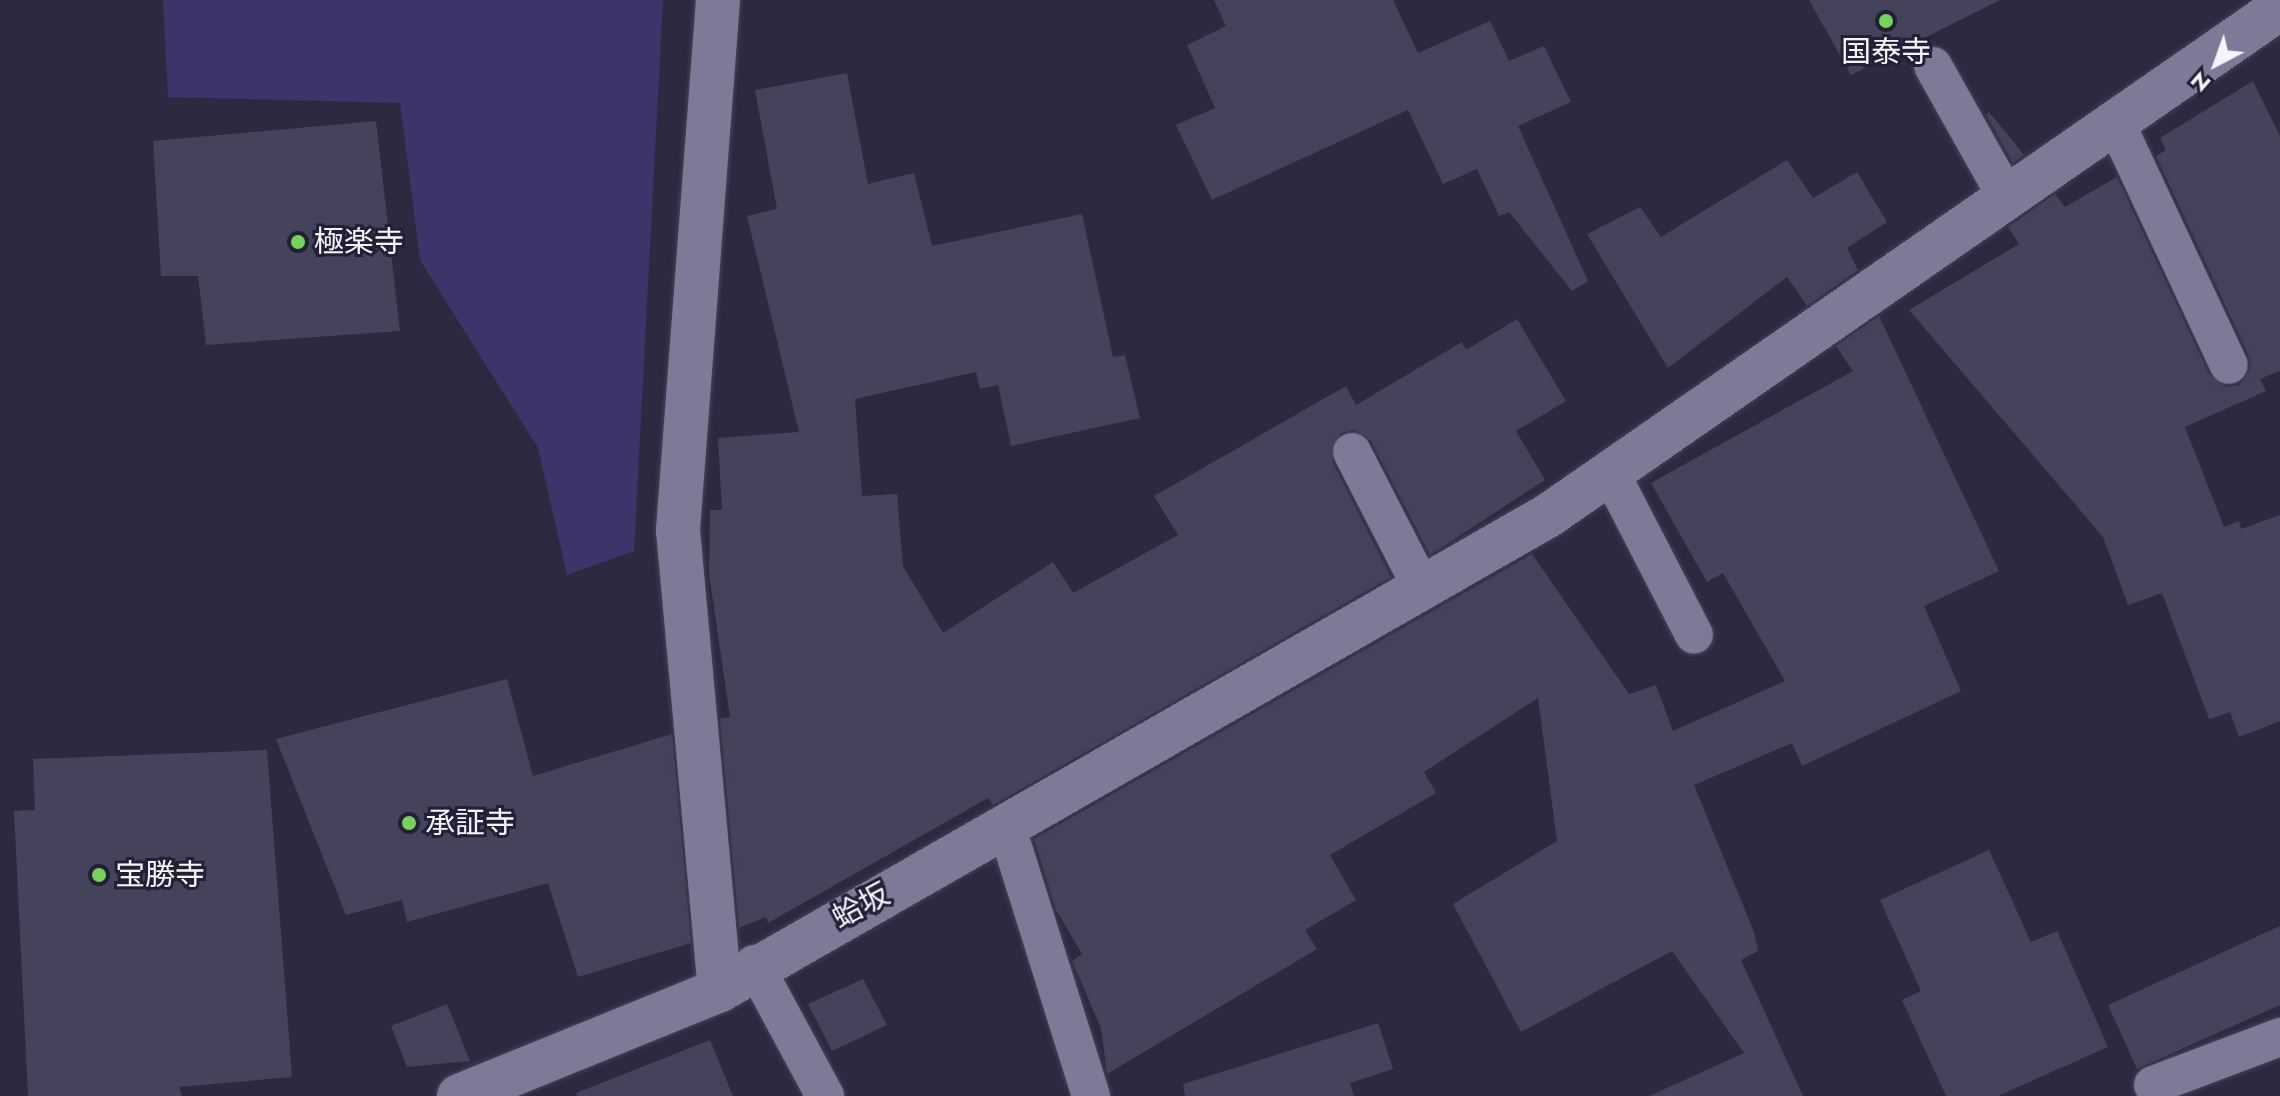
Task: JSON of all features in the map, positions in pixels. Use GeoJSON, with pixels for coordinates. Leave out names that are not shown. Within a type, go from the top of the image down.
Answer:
{"type":"FeatureCollection","features":[{"type":"Feature","properties":{"kind":"street"},"geometry":{"type":"LineString","coordinates":[[718,0],[678,530],[720,990]]}},
{"type":"Feature","properties":{"kind":"street","name":"蛤坂"},"geometry":{"type":"LineString","coordinates":[[459,1096],[720,990],[754,964],[1007,828],[1422,588],[1610,472],[2280,8]]}},
{"type":"Feature","properties":{"kind":"lane"},"geometry":{"type":"LineString","coordinates":[[1933,66],[2006,196]]}},
{"type":"Feature","properties":{"kind":"lane"},"geometry":{"type":"LineString","coordinates":[[2115,121],[2229,365]]}},
{"type":"Feature","properties":{"kind":"lane"},"geometry":{"type":"LineString","coordinates":[[1352,452],[1422,588]]}},
{"type":"Feature","properties":{"kind":"lane"},"geometry":{"type":"LineString","coordinates":[[1610,472],[1694,635]]}},
{"type":"Feature","properties":{"kind":"lane"},"geometry":{"type":"LineString","coordinates":[[1007,828],[1091,1096]]}},
{"type":"Feature","properties":{"kind":"lane"},"geometry":{"type":"LineString","coordinates":[[754,964],[825,1096]]}},
{"type":"Feature","properties":{"kind":"lane"},"geometry":{"type":"LineString","coordinates":[[2153,1085],[2280,1037]]}},
{"type":"Feature","properties":{"kind":"shaded area"},"geometry":{"type":"Polygon","coordinates":[[[163,0],[663,0],[634,551],[567,575],[538,448],[420,260],[400,103],[168,97],[163,0]]]}},
{"type":"Feature","properties":{"kind":"building"},"geometry":{"type":"Polygon","coordinates":[[[1214,0],[1393,0],[1418,53],[1490,21],[1509,61],[1544,46],[1571,102],[1518,126],[1588,281],[1572,291],[1509,212],[1499,216],[1477,169],[1443,184],[1408,110],[1212,200],[1176,125],[1215,108],[1187,45],[1226,26],[1214,0]]]}},
{"type":"Feature","properties":{"kind":"building","name":"国泰寺"},"geometry":{"type":"Polygon","coordinates":[[[1809,0],[2000,0],[1851,75],[1809,0]]]}},
{"type":"Feature","properties":{"kind":"building"},"geometry":{"type":"Polygon","coordinates":[[[847,73],[868,184],[914,173],[932,246],[1082,214],[1113,357],[1125,355],[1140,418],[1011,446],[998,385],[980,389],[976,372],[855,399],[862,496],[897,494],[903,566],[943,633],[1053,562],[1073,593],[1178,535],[1154,496],[1346,386],[1356,405],[1462,342],[1466,350],[1517,319],[1566,401],[1516,431],[1545,480],[1430,555],[1371,441],[1354,430],[1341,433],[1332,461],[1391,577],[993,805],[988,798],[768,923],[766,917],[739,928],[720,719],[730,717],[709,574],[710,510],[722,510],[718,438],[799,432],[747,216],[777,209],[755,90],[847,73]]]}},
{"type":"Feature","properties":{"kind":"building"},"geometry":{"type":"Polygon","coordinates":[[[2253,81],[2280,136],[2280,371],[2260,379],[2266,391],[2185,427],[2224,527],[2239,521],[2241,529],[2280,515],[2280,721],[2239,737],[2230,712],[2209,719],[2162,593],[2128,605],[2103,537],[1909,310],[2019,244],[2008,227],[2055,194],[2065,207],[2117,177],[2209,374],[2226,387],[2239,385],[2251,368],[2249,356],[2156,156],[2166,150],[2160,138],[2253,81]]]}},
{"type":"Feature","properties":{"kind":"building"},"geometry":{"type":"Polygon","coordinates":[[[1989,112],[2024,155],[2013,163],[1986,115],[1989,112]]]}},
{"type":"Feature","properties":{"kind":"building"},"geometry":{"type":"Polygon","coordinates":[[[376,121],[400,331],[206,345],[198,276],[161,276],[153,141],[376,121]]]}},
{"type":"Feature","properties":{"kind":"building"},"geometry":{"type":"Polygon","coordinates":[[[1787,160],[1813,198],[1857,172],[1887,222],[1847,248],[1858,270],[1807,306],[1787,277],[1668,368],[1587,234],[1640,207],[1661,237],[1787,160]]]}},
{"type":"Feature","properties":{"kind":"building"},"geometry":{"type":"Polygon","coordinates":[[[1879,316],[1999,571],[1924,606],[1961,691],[1802,766],[1792,743],[1694,785],[1754,932],[1758,951],[1741,960],[1803,1096],[1649,1096],[1744,1053],[1672,951],[1521,1032],[1453,904],[1557,841],[1538,698],[1424,772],[1436,793],[1330,855],[1356,900],[1305,930],[1317,949],[1107,1074],[1101,1028],[1072,961],[1082,954],[1056,910],[1034,839],[1532,554],[1629,694],[1656,685],[1673,731],[1785,681],[1723,573],[1707,582],[1651,483],[1853,371],[1836,346],[1879,316]]]}},
{"type":"Feature","properties":{"kind":"building"},"geometry":{"type":"Polygon","coordinates":[[[507,679],[533,776],[672,734],[691,943],[578,977],[548,883],[407,922],[402,900],[346,915],[276,739],[507,679]]]}},
{"type":"Feature","properties":{"kind":"building"},"geometry":{"type":"Polygon","coordinates":[[[267,750],[292,1077],[179,1087],[182,1096],[28,1096],[14,811],[35,810],[33,759],[267,750]]]}},
{"type":"Feature","properties":{"kind":"building"},"geometry":{"type":"Polygon","coordinates":[[[1989,850],[2031,942],[2057,931],[2108,1047],[1998,1096],[1946,1096],[1902,1000],[1921,991],[1880,900],[1989,850]]]}},
{"type":"Feature","properties":{"kind":"building"},"geometry":{"type":"Polygon","coordinates":[[[2280,926],[2280,1005],[2137,1069],[2108,1005],[2280,926]]]}},
{"type":"Feature","properties":{"kind":"building"},"geometry":{"type":"Polygon","coordinates":[[[863,979],[887,1025],[832,1051],[808,1004],[863,979]]]}},
{"type":"Feature","properties":{"kind":"building"},"geometry":{"type":"Polygon","coordinates":[[[447,1004],[470,1061],[407,1067],[391,1026],[447,1004]]]}},
{"type":"Feature","properties":{"kind":"building"},"geometry":{"type":"Polygon","coordinates":[[[1378,1023],[1393,1069],[1350,1083],[1354,1096],[1185,1096],[1183,1084],[1378,1023]]]}},
{"type":"Feature","properties":{"kind":"building"},"geometry":{"type":"Polygon","coordinates":[[[710,1040],[733,1096],[577,1096],[576,1093],[710,1040]]]}},
{"type":"Feature","properties":{"kind":"place","name":"国泰寺"},"geometry":{"type":"Point","coordinates":[1886,21]}},
{"type":"Feature","properties":{"kind":"place","name":"極楽寺"},"geometry":{"type":"Point","coordinates":[298,242]}},
{"type":"Feature","properties":{"kind":"place","name":"承証寺"},"geometry":{"type":"Point","coordinates":[409,823]}},
{"type":"Feature","properties":{"kind":"place","name":"宝勝寺"},"geometry":{"type":"Point","coordinates":[99,875]}}]}
